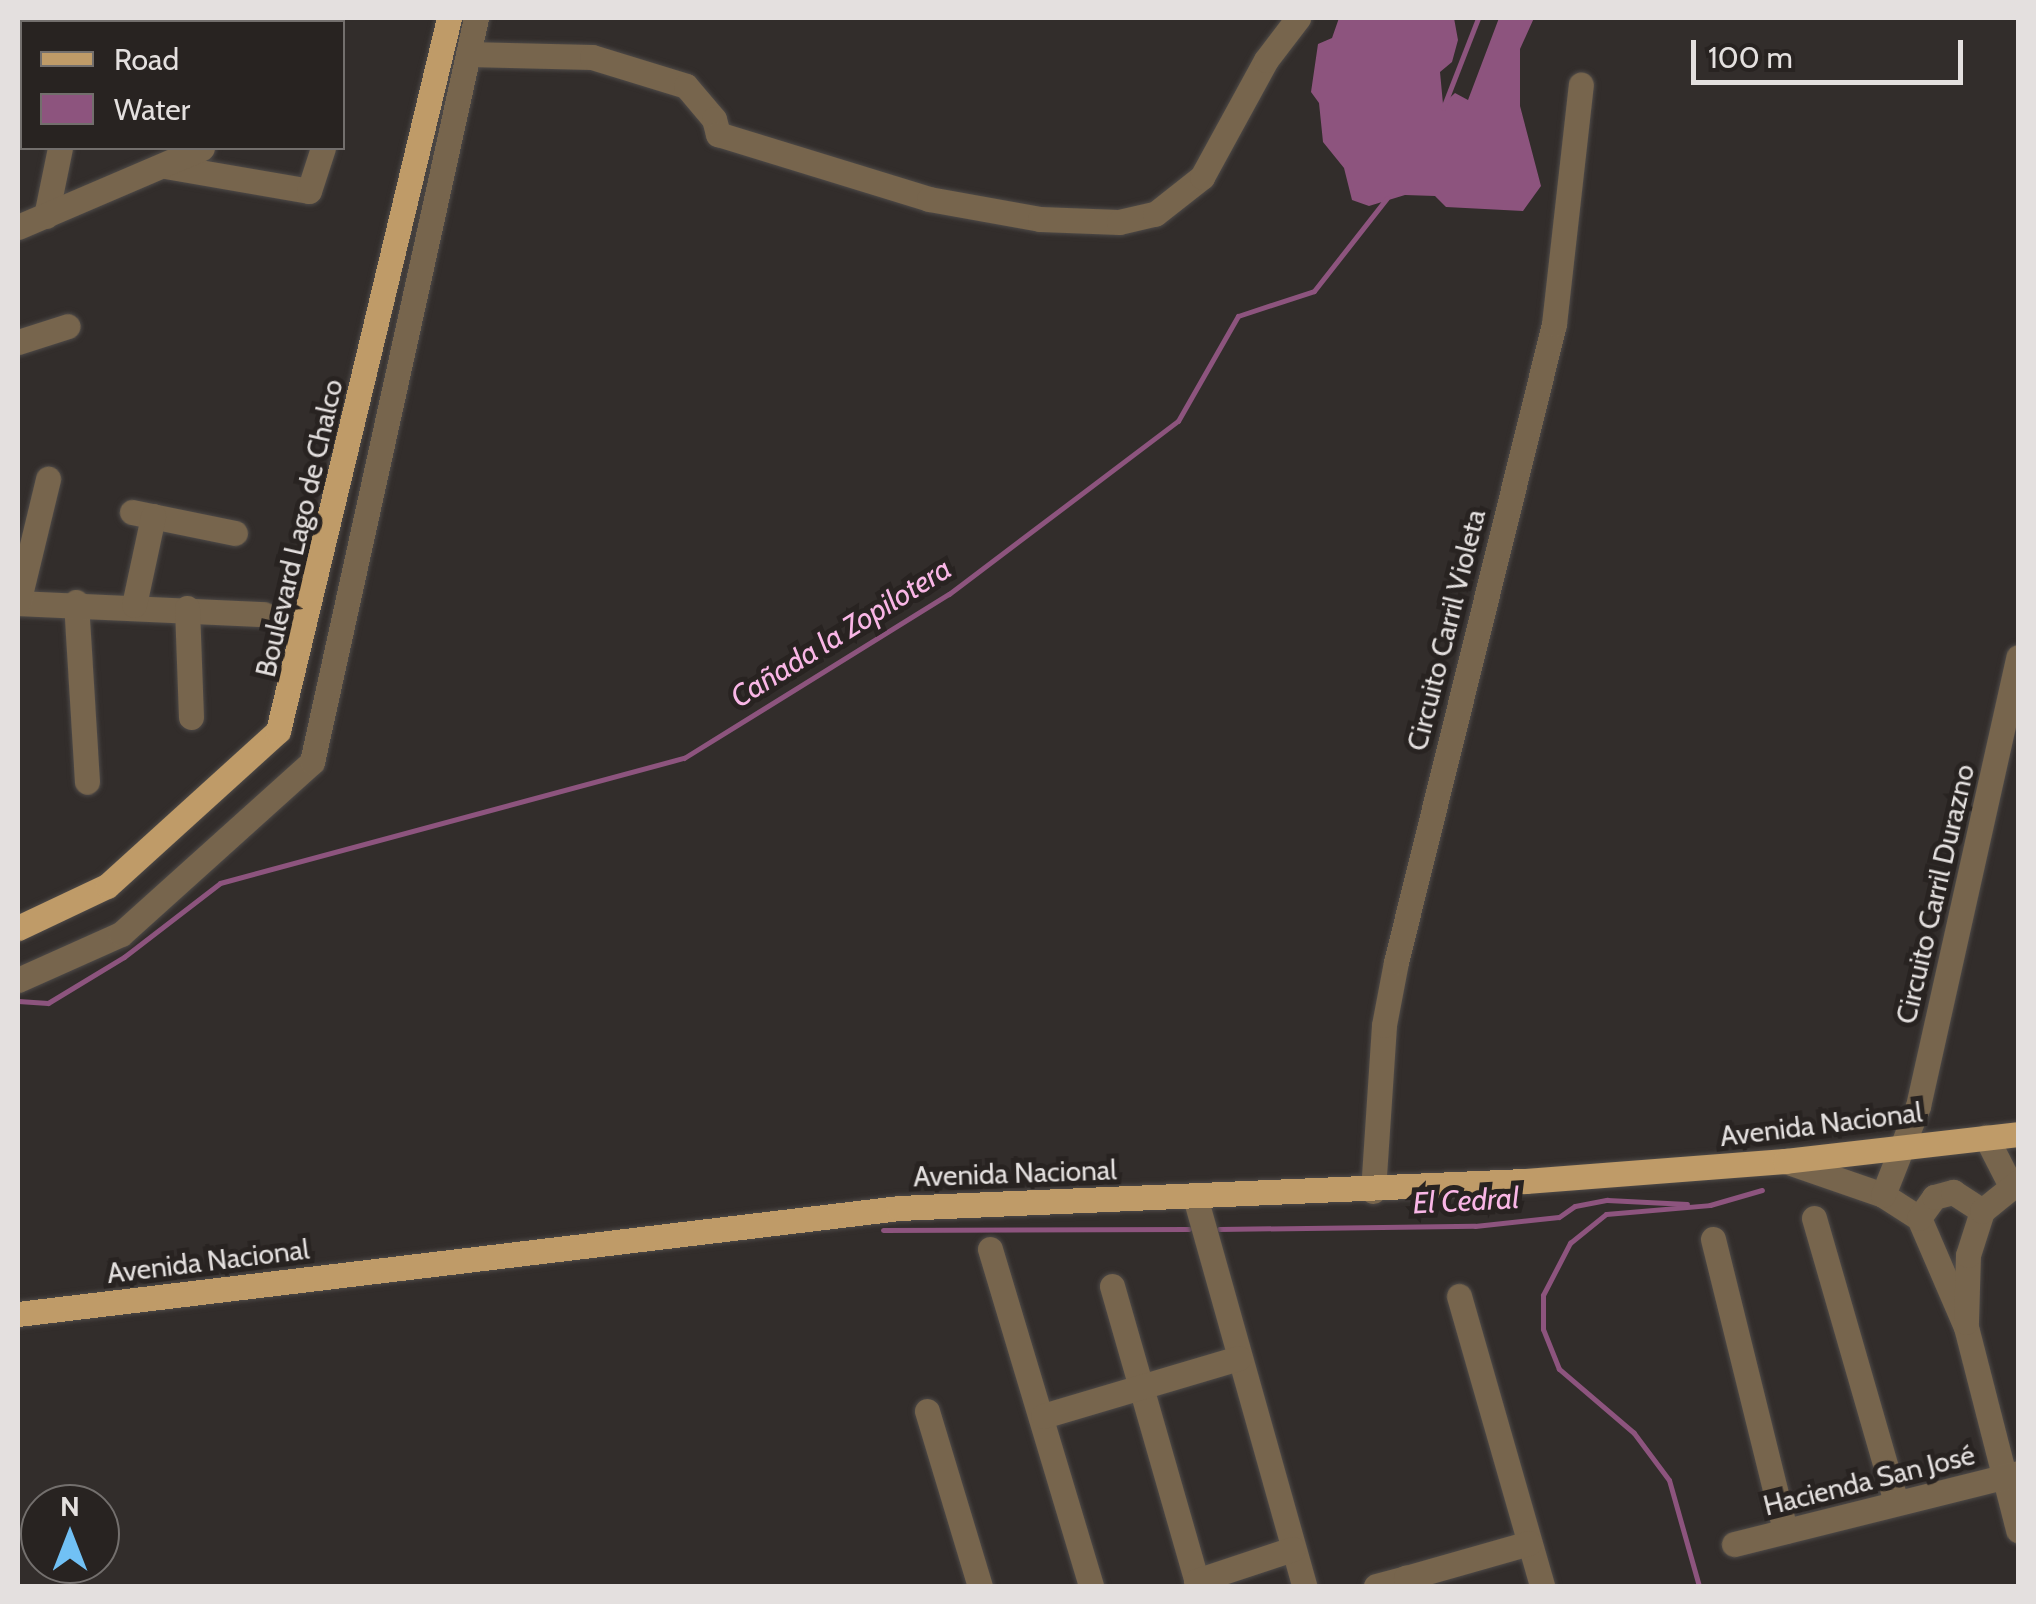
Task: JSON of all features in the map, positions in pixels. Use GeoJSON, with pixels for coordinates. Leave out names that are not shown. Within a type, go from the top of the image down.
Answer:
{"type":"FeatureCollection","features":[{"type":"Feature","properties":{"kind":"main road","name":"Boulevard Lago de Chalco"},"geometry":{"type":"LineString","coordinates":[[18,928],[107,886],[278,730],[449,18]]}},
{"type":"Feature","properties":{"kind":"main road","name":"Avenida Nacional"},"geometry":{"type":"LineString","coordinates":[[18,1314],[899,1208],[1373,1191],[1784,1161],[1907,1142],[2018,1134]]}},
{"type":"Feature","properties":{"kind":"street"},"geometry":{"type":"LineString","coordinates":[[18,980],[121,934],[312,762],[476,18]]}},
{"type":"Feature","properties":{"kind":"street"},"geometry":{"type":"LineString","coordinates":[[468,54],[592,57],[686,86],[714,118],[718,134],[928,200],[1040,219],[1120,222],[1155,214],[1202,176],[1266,60],[1298,18]]}},
{"type":"Feature","properties":{"kind":"street","name":"Circuito Carril Violeta"},"geometry":{"type":"LineString","coordinates":[[1373,1191],[1396,962],[1554,324],[1581,85]]}},
{"type":"Feature","properties":{"kind":"street"},"geometry":{"type":"LineString","coordinates":[[46,216],[60,150]]}},
{"type":"Feature","properties":{"kind":"street"},"geometry":{"type":"LineString","coordinates":[[18,228],[198,150]]}},
{"type":"Feature","properties":{"kind":"street"},"geometry":{"type":"LineString","coordinates":[[165,166],[308,191],[322,150]]}},
{"type":"Feature","properties":{"kind":"street"},"geometry":{"type":"LineString","coordinates":[[18,342],[68,326]]}},
{"type":"Feature","properties":{"kind":"street"},"geometry":{"type":"LineString","coordinates":[[48,480],[18,603],[134,604],[264,614]]}},
{"type":"Feature","properties":{"kind":"street"},"geometry":{"type":"LineString","coordinates":[[134,604],[142,514],[235,533]]}},
{"type":"Feature","properties":{"kind":"street"},"geometry":{"type":"LineString","coordinates":[[76,602],[87,782]]}},
{"type":"Feature","properties":{"kind":"street"},"geometry":{"type":"LineString","coordinates":[[187,608],[191,717]]}},
{"type":"Feature","properties":{"kind":"street","name":"Circuito Carril Durazno"},"geometry":{"type":"LineString","coordinates":[[1883,1195],[1907,1142],[2014,698],[2018,657]]}},
{"type":"Feature","properties":{"kind":"street"},"geometry":{"type":"LineString","coordinates":[[1966,1327],[1968,1255],[1982,1210],[2015,1184],[1986,1136]]}},
{"type":"Feature","properties":{"kind":"street"},"geometry":{"type":"LineString","coordinates":[[1784,1161],[1883,1195],[1919,1218],[1966,1327],[2012,1475],[2018,1530]]}},
{"type":"Feature","properties":{"kind":"street"},"geometry":{"type":"LineString","coordinates":[[1919,1218],[1934,1197],[1953,1192],[1982,1210]]}},
{"type":"Feature","properties":{"kind":"street"},"geometry":{"type":"LineString","coordinates":[[1195,1197],[1304,1586]]}},
{"type":"Feature","properties":{"kind":"street"},"geometry":{"type":"LineString","coordinates":[[1814,1218],[1896,1502]]}},
{"type":"Feature","properties":{"kind":"street"},"geometry":{"type":"LineString","coordinates":[[1714,1239],[1786,1530]]}},
{"type":"Feature","properties":{"kind":"street"},"geometry":{"type":"LineString","coordinates":[[990,1249],[1044,1416],[1091,1586]]}},
{"type":"Feature","properties":{"kind":"street"},"geometry":{"type":"LineString","coordinates":[[1112,1286],[1197,1584],[1293,1549]]}},
{"type":"Feature","properties":{"kind":"street"},"geometry":{"type":"LineString","coordinates":[[1459,1296],[1542,1586]]}},
{"type":"Feature","properties":{"kind":"street"},"geometry":{"type":"LineString","coordinates":[[1044,1416],[1239,1358]]}},
{"type":"Feature","properties":{"kind":"street"},"geometry":{"type":"LineString","coordinates":[[927,1411],[980,1586]]}},
{"type":"Feature","properties":{"kind":"street","name":"Hacienda San José"},"geometry":{"type":"LineString","coordinates":[[1734,1544],[2012,1475]]}},
{"type":"Feature","properties":{"kind":"street"},"geometry":{"type":"LineString","coordinates":[[1376,1586],[1407,1582],[1530,1543]]}},
{"type":"Feature","properties":{"kind":"water"},"geometry":{"type":"Polygon","coordinates":[[[1339,18],[1454,18],[1458,40],[1452,62],[1440,72],[1443,104],[1455,93],[1468,100],[1499,18],[1534,18],[1520,49],[1520,106],[1541,186],[1523,211],[1446,207],[1435,196],[1405,195],[1369,206],[1352,200],[1344,168],[1323,142],[1319,103],[1311,92],[1318,44],[1332,38],[1339,18]]]}},
{"type":"Feature","properties":{"kind":"waterway","name":"Cañada la Zopilotera"},"geometry":{"type":"LineString","coordinates":[[1443,108],[1478,18]]}},
{"type":"Feature","properties":{"kind":"waterway","name":"Cañada la Zopilotera"},"geometry":{"type":"LineString","coordinates":[[18,1001],[48,1003],[124,957],[220,883],[684,758],[949,594],[1178,421],[1238,316],[1314,291],[1387,198]]}},
{"type":"Feature","properties":{"kind":"waterway"},"geometry":{"type":"LineString","coordinates":[[1699,1586],[1669,1480],[1634,1433],[1559,1369],[1543,1329],[1543,1295],[1570,1243],[1606,1214],[1710,1205],[1762,1190]]}},
{"type":"Feature","properties":{"kind":"waterway","name":"El Cedral"},"geometry":{"type":"LineString","coordinates":[[1219,1229],[1475,1226],[1559,1217],[1575,1206],[1607,1200],[1687,1204]]}},
{"type":"Feature","properties":{"kind":"waterway","name":"El Cedral"},"geometry":{"type":"LineString","coordinates":[[883,1230],[1189,1229]]}}]}
